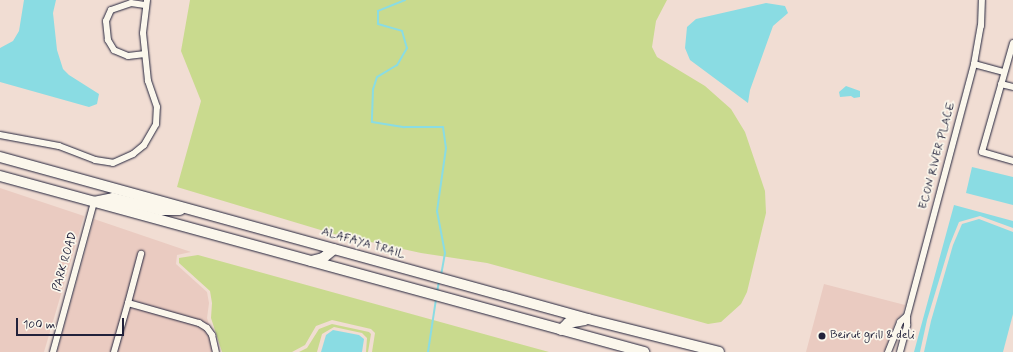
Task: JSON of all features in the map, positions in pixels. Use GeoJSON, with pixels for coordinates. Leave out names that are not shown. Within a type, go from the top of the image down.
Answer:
{"type":"FeatureCollection","features":[{"type":"Feature","properties":{"kind":"main road","name":"ALAFAYA TRAIL"},"geometry":{"type":"LineString","coordinates":[[0,157],[588,319],[719,352]]}},
{"type":"Feature","properties":{"kind":"main road"},"geometry":{"type":"LineString","coordinates":[[0,176],[644,352]]}},
{"type":"Feature","properties":{"kind":"main road"},"geometry":{"type":"LineString","coordinates":[[94,202],[113,198],[160,210],[194,210]]}},
{"type":"Feature","properties":{"kind":"main road"},"geometry":{"type":"LineString","coordinates":[[309,261],[323,258],[334,249]]}},
{"type":"Feature","properties":{"kind":"main road"},"geometry":{"type":"LineString","coordinates":[[561,330],[568,323],[588,319]]}},
{"type":"Feature","properties":{"kind":"street","name":"ECON RIVER PLACE"},"geometry":{"type":"LineString","coordinates":[[900,352],[907,324],[907,316],[974,64],[981,26],[982,0]]}},
{"type":"Feature","properties":{"kind":"street"},"geometry":{"type":"LineString","coordinates":[[0,135],[59,146],[95,160],[113,163],[133,154],[144,145],[156,124],[157,107],[148,81],[143,33],[146,2],[131,3],[112,10],[106,21],[108,40],[114,50],[128,56],[145,54]]}},
{"type":"Feature","properties":{"kind":"street"},"geometry":{"type":"LineString","coordinates":[[1013,42],[982,152],[1013,161]]}},
{"type":"Feature","properties":{"kind":"street"},"geometry":{"type":"LineString","coordinates":[[974,64],[1004,72]]}},
{"type":"Feature","properties":{"kind":"street"},"geometry":{"type":"LineString","coordinates":[[1001,84],[1013,87]]}},
{"type":"Feature","properties":{"kind":"street","name":"PARK ROAD"},"geometry":{"type":"LineString","coordinates":[[53,352],[94,202]]}},
{"type":"Feature","properties":{"kind":"street"},"geometry":{"type":"LineString","coordinates":[[114,352],[141,254]]}},
{"type":"Feature","properties":{"kind":"street"},"geometry":{"type":"LineString","coordinates":[[128,303],[199,323],[207,328],[212,335],[216,352]]}},
{"type":"Feature","properties":{"kind":"street","name":"ECON RIVER PLACE"},"geometry":{"type":"LineString","coordinates":[[888,352],[900,322],[907,316]]}},
{"type":"Feature","properties":{"kind":"shaded area"},"geometry":{"type":"Polygon","coordinates":[[[0,188],[84,216],[44,352],[0,352],[0,188]]]}},
{"type":"Feature","properties":{"kind":"shaded area"},"geometry":{"type":"Polygon","coordinates":[[[94,219],[191,252],[177,255],[176,264],[207,292],[209,303],[207,318],[218,352],[57,352],[94,219]]]}},
{"type":"Feature","properties":{"kind":"shaded area"},"geometry":{"type":"Polygon","coordinates":[[[824,284],[905,305],[902,314],[896,320],[884,352],[806,352],[824,284]]]}},
{"type":"Feature","properties":{"kind":"green space"},"geometry":{"type":"Polygon","coordinates":[[[190,0],[667,0],[656,21],[652,47],[657,57],[705,86],[731,109],[745,132],[765,191],[766,213],[747,292],[741,304],[721,322],[708,324],[487,263],[421,253],[334,234],[177,187],[201,101],[181,51],[190,0]]]}},
{"type":"Feature","properties":{"kind":"green space"},"geometry":{"type":"Polygon","coordinates":[[[198,255],[549,352],[372,352],[375,333],[371,329],[332,320],[316,326],[305,345],[292,352],[222,352],[211,318],[212,303],[210,291],[179,263],[179,258],[198,255]]]}},
{"type":"Feature","properties":{"kind":"green space"},"geometry":{"type":"Polygon","coordinates":[[[332,324],[369,332],[371,334],[368,352],[366,352],[367,338],[362,333],[334,327],[322,334],[317,352],[299,352],[307,348],[319,329],[332,324]]]}},
{"type":"Feature","properties":{"kind":"water"},"geometry":{"type":"Polygon","coordinates":[[[24,0],[56,0],[53,13],[57,50],[63,69],[69,75],[99,94],[97,104],[89,107],[0,82],[0,48],[13,41],[19,31],[24,0]]]}},
{"type":"Feature","properties":{"kind":"water"},"geometry":{"type":"Polygon","coordinates":[[[766,3],[785,6],[788,13],[773,26],[750,90],[748,103],[690,60],[685,48],[687,27],[696,19],[766,3]]]}},
{"type":"Feature","properties":{"kind":"water"},"geometry":{"type":"Polygon","coordinates":[[[846,86],[860,91],[860,97],[840,97],[839,92],[846,86]]]}},
{"type":"Feature","properties":{"kind":"water"},"geometry":{"type":"Polygon","coordinates":[[[972,167],[1013,177],[1013,205],[966,193],[972,167]]]}},
{"type":"Feature","properties":{"kind":"water"},"geometry":{"type":"Polygon","coordinates":[[[954,205],[1013,221],[1013,228],[980,216],[959,222],[950,244],[927,320],[920,352],[914,352],[954,205]]]}},
{"type":"Feature","properties":{"kind":"water"},"geometry":{"type":"Polygon","coordinates":[[[979,219],[1013,232],[1013,314],[1003,352],[924,352],[931,321],[953,245],[962,224],[979,219]]]}},
{"type":"Feature","properties":{"kind":"water"},"geometry":{"type":"Polygon","coordinates":[[[333,330],[359,335],[364,339],[362,352],[321,352],[326,335],[333,330]]]}},
{"type":"Feature","properties":{"kind":"waterway"},"geometry":{"type":"LineString","coordinates":[[405,0],[378,11],[378,24],[402,31],[407,48],[397,65],[377,77],[373,89],[372,122],[405,127],[443,127],[446,148],[437,211],[445,253],[441,275]]}},
{"type":"Feature","properties":{"kind":"waterway"},"geometry":{"type":"LineString","coordinates":[[437,293],[439,281]]}},
{"type":"Feature","properties":{"kind":"waterway"},"geometry":{"type":"LineString","coordinates":[[428,352],[436,299]]}},
{"type":"Feature","properties":{"kind":"place","name":"Beirut grill & deli"},"geometry":{"type":"Point","coordinates":[822,336]}}]}
